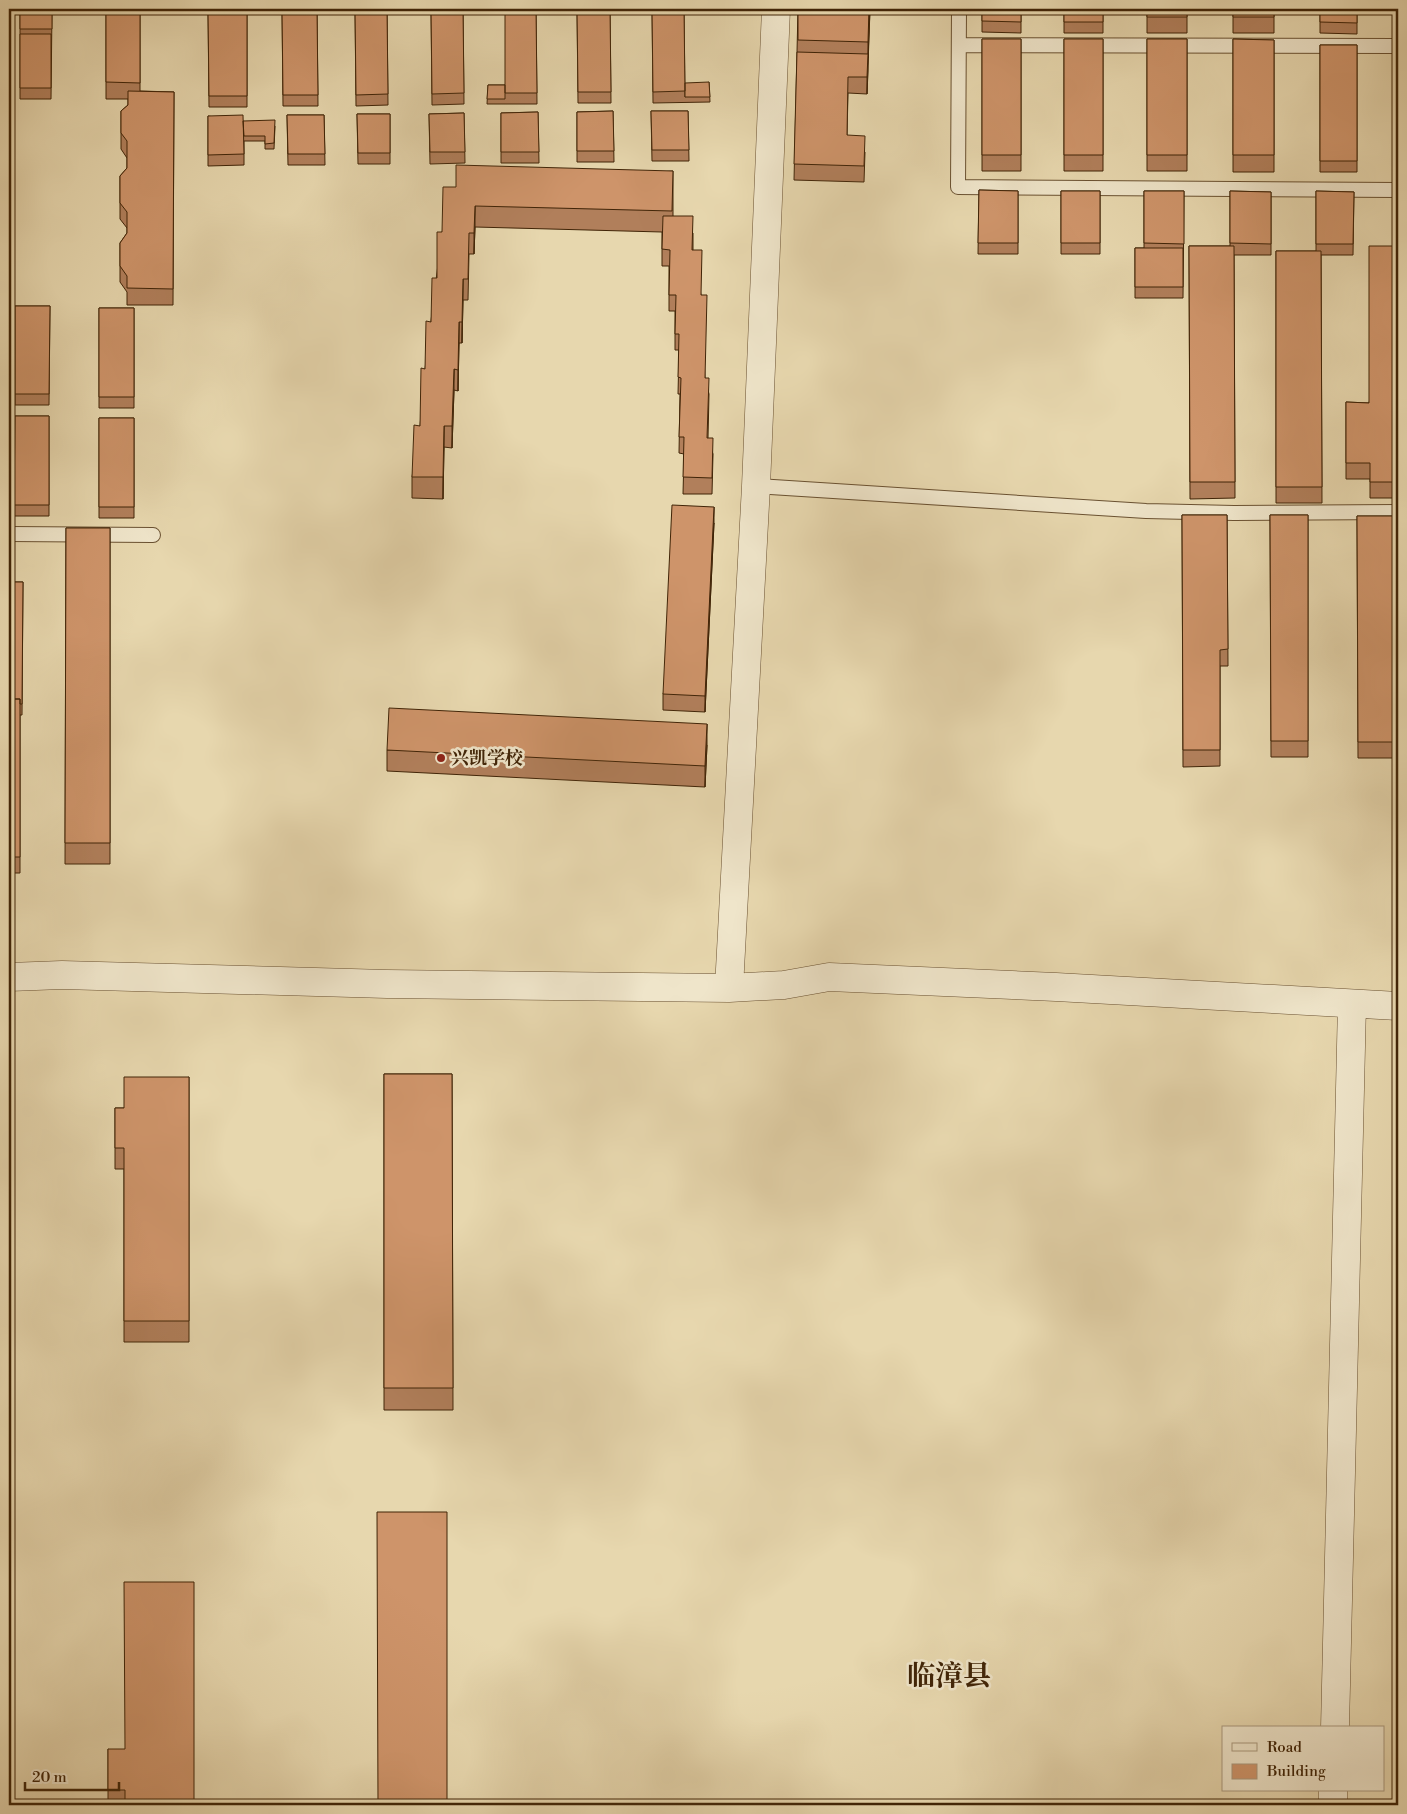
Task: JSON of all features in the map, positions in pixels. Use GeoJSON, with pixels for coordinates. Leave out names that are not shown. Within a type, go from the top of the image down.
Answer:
{"type":"FeatureCollection","features":[{"type":"Feature","properties":{"kind":"street"},"geometry":{"type":"LineString","coordinates":[[729,988],[756,486],[776,9]]}},
{"type":"Feature","properties":{"kind":"street"},"geometry":{"type":"LineString","coordinates":[[9,977],[62,975],[387,984],[729,988],[784,985],[829,977],[1398,1006]]}},
{"type":"Feature","properties":{"kind":"street"},"geometry":{"type":"LineString","coordinates":[[1335,1726],[1352,1004]]}},
{"type":"Feature","properties":{"kind":"street"},"geometry":{"type":"LineString","coordinates":[[1333,1792],[1333,1805]]}},
{"type":"Feature","properties":{"kind":"lane"},"geometry":{"type":"LineString","coordinates":[[959,9],[958,187],[1398,190]]}},
{"type":"Feature","properties":{"kind":"lane"},"geometry":{"type":"LineString","coordinates":[[959,45],[1398,46]]}},
{"type":"Feature","properties":{"kind":"lane"},"geometry":{"type":"LineString","coordinates":[[756,486],[1146,511],[1234,513],[1398,512]]}},
{"type":"Feature","properties":{"kind":"lane"},"geometry":{"type":"LineString","coordinates":[[9,534],[153,535]]}},
{"type":"Feature","properties":{"kind":"building"},"geometry":{"type":"Polygon","coordinates":[[[20,9],[52,9],[52,29],[20,29],[20,9]]]}},
{"type":"Feature","properties":{"kind":"building"},"geometry":{"type":"Polygon","coordinates":[[[106,9],[140,9],[140,83],[106,82],[106,9]]]}},
{"type":"Feature","properties":{"kind":"building"},"geometry":{"type":"Polygon","coordinates":[[[355,9],[387,9],[388,94],[356,95],[355,9]]]}},
{"type":"Feature","properties":{"kind":"building"},"geometry":{"type":"Polygon","coordinates":[[[431,9],[463,9],[464,93],[432,94],[431,9]]]}},
{"type":"Feature","properties":{"kind":"building"},"geometry":{"type":"Polygon","coordinates":[[[505,9],[536,9],[537,93],[505,93],[505,9]]]}},
{"type":"Feature","properties":{"kind":"building"},"geometry":{"type":"Polygon","coordinates":[[[577,9],[610,9],[611,92],[578,92],[577,9]]]}},
{"type":"Feature","properties":{"kind":"building"},"geometry":{"type":"Polygon","coordinates":[[[652,9],[684,9],[685,91],[653,92],[652,9]]]}},
{"type":"Feature","properties":{"kind":"building"},"geometry":{"type":"Polygon","coordinates":[[[798,9],[869,9],[868,42],[798,40],[798,9]]]}},
{"type":"Feature","properties":{"kind":"building"},"geometry":{"type":"Polygon","coordinates":[[[982,9],[1021,9],[1021,22],[982,21],[982,9]]]}},
{"type":"Feature","properties":{"kind":"building"},"geometry":{"type":"Polygon","coordinates":[[[1064,9],[1103,9],[1103,22],[1064,22],[1064,9]]]}},
{"type":"Feature","properties":{"kind":"building"},"geometry":{"type":"Polygon","coordinates":[[[1147,9],[1187,9],[1187,17],[1147,17],[1147,9]]]}},
{"type":"Feature","properties":{"kind":"building"},"geometry":{"type":"Polygon","coordinates":[[[1233,9],[1274,9],[1274,17],[1233,17],[1233,9]]]}},
{"type":"Feature","properties":{"kind":"building"},"geometry":{"type":"Polygon","coordinates":[[[1320,9],[1357,9],[1357,23],[1320,22],[1320,9]]]}},
{"type":"Feature","properties":{"kind":"building"},"geometry":{"type":"Polygon","coordinates":[[[247,10],[247,96],[209,96],[208,11],[247,10]]]}},
{"type":"Feature","properties":{"kind":"building"},"geometry":{"type":"Polygon","coordinates":[[[282,10],[317,10],[318,95],[283,95],[282,10]]]}},
{"type":"Feature","properties":{"kind":"building"},"geometry":{"type":"Polygon","coordinates":[[[20,34],[51,34],[51,88],[20,88],[20,34]]]}},
{"type":"Feature","properties":{"kind":"building"},"geometry":{"type":"Polygon","coordinates":[[[982,39],[1021,39],[1021,155],[982,155],[982,39]]]}},
{"type":"Feature","properties":{"kind":"building"},"geometry":{"type":"Polygon","coordinates":[[[1064,39],[1103,39],[1103,155],[1064,155],[1064,39]]]}},
{"type":"Feature","properties":{"kind":"building"},"geometry":{"type":"Polygon","coordinates":[[[1147,39],[1187,39],[1187,155],[1147,155],[1147,39]]]}},
{"type":"Feature","properties":{"kind":"building"},"geometry":{"type":"Polygon","coordinates":[[[1233,39],[1274,40],[1274,155],[1233,155],[1233,39]]]}},
{"type":"Feature","properties":{"kind":"building"},"geometry":{"type":"Polygon","coordinates":[[[1320,45],[1357,45],[1357,161],[1320,161],[1320,45]]]}},
{"type":"Feature","properties":{"kind":"building"},"geometry":{"type":"Polygon","coordinates":[[[797,52],[868,54],[867,77],[848,77],[847,135],[865,136],[864,166],[794,164],[797,52]]]}},
{"type":"Feature","properties":{"kind":"building"},"geometry":{"type":"Polygon","coordinates":[[[709,82],[710,97],[685,97],[685,83],[709,82]]]}},
{"type":"Feature","properties":{"kind":"building"},"geometry":{"type":"Polygon","coordinates":[[[488,85],[505,85],[505,99],[487,99],[488,85]]]}},
{"type":"Feature","properties":{"kind":"building"},"geometry":{"type":"Polygon","coordinates":[[[128,91],[174,92],[173,289],[127,288],[127,276],[120,266],[120,243],[127,233],[127,212],[120,203],[120,176],[127,168],[127,141],[121,133],[121,111],[128,105],[128,91]]]}},
{"type":"Feature","properties":{"kind":"building"},"geometry":{"type":"Polygon","coordinates":[[[613,111],[614,151],[577,151],[577,112],[613,111]]]}},
{"type":"Feature","properties":{"kind":"building"},"geometry":{"type":"Polygon","coordinates":[[[651,111],[688,111],[689,150],[652,150],[651,111]]]}},
{"type":"Feature","properties":{"kind":"building"},"geometry":{"type":"Polygon","coordinates":[[[538,112],[539,152],[501,152],[501,113],[538,112]]]}},
{"type":"Feature","properties":{"kind":"building"},"geometry":{"type":"Polygon","coordinates":[[[464,113],[465,152],[430,152],[429,114],[464,113]]]}},
{"type":"Feature","properties":{"kind":"building"},"geometry":{"type":"Polygon","coordinates":[[[357,114],[390,114],[390,153],[358,153],[357,114]]]}},
{"type":"Feature","properties":{"kind":"building"},"geometry":{"type":"Polygon","coordinates":[[[243,115],[244,154],[208,155],[208,116],[243,115]]]}},
{"type":"Feature","properties":{"kind":"building"},"geometry":{"type":"Polygon","coordinates":[[[287,115],[324,115],[325,154],[288,154],[287,115]]]}},
{"type":"Feature","properties":{"kind":"building"},"geometry":{"type":"Polygon","coordinates":[[[275,120],[274,143],[265,144],[265,136],[244,136],[243,121],[275,120]]]}},
{"type":"Feature","properties":{"kind":"building"},"geometry":{"type":"Polygon","coordinates":[[[456,165],[673,171],[672,211],[475,206],[474,233],[469,233],[468,279],[463,279],[462,322],[459,322],[458,370],[454,369],[452,426],[444,426],[443,477],[412,477],[414,425],[420,426],[421,368],[425,369],[426,321],[431,322],[432,278],[437,278],[437,232],[442,232],[443,187],[456,187],[456,165]]]}},
{"type":"Feature","properties":{"kind":"building"},"geometry":{"type":"Polygon","coordinates":[[[979,190],[1018,191],[1018,243],[978,243],[979,190]]]}},
{"type":"Feature","properties":{"kind":"building"},"geometry":{"type":"Polygon","coordinates":[[[1061,191],[1100,191],[1100,243],[1061,243],[1061,191]]]}},
{"type":"Feature","properties":{"kind":"building"},"geometry":{"type":"Polygon","coordinates":[[[1144,191],[1184,191],[1184,244],[1144,243],[1144,191]]]}},
{"type":"Feature","properties":{"kind":"building"},"geometry":{"type":"Polygon","coordinates":[[[1230,191],[1271,192],[1271,244],[1230,243],[1230,191]]]}},
{"type":"Feature","properties":{"kind":"building"},"geometry":{"type":"Polygon","coordinates":[[[1316,191],[1354,192],[1353,244],[1316,244],[1316,191]]]}},
{"type":"Feature","properties":{"kind":"building"},"geometry":{"type":"Polygon","coordinates":[[[663,216],[693,216],[692,250],[702,250],[701,295],[707,295],[705,378],[709,378],[707,438],[713,438],[712,478],[683,477],[684,437],[679,437],[681,378],[678,377],[679,334],[675,334],[676,295],[669,295],[670,250],[662,249],[663,216]]]}},
{"type":"Feature","properties":{"kind":"building"},"geometry":{"type":"Polygon","coordinates":[[[1189,246],[1234,246],[1235,482],[1190,482],[1189,246]]]}},
{"type":"Feature","properties":{"kind":"building"},"geometry":{"type":"Polygon","coordinates":[[[1369,246],[1398,246],[1398,482],[1370,482],[1370,463],[1346,463],[1346,402],[1369,403],[1369,246]]]}},
{"type":"Feature","properties":{"kind":"building"},"geometry":{"type":"Polygon","coordinates":[[[1135,248],[1183,248],[1183,287],[1135,287],[1135,248]]]}},
{"type":"Feature","properties":{"kind":"building"},"geometry":{"type":"Polygon","coordinates":[[[1276,251],[1321,251],[1322,487],[1276,487],[1276,251]]]}},
{"type":"Feature","properties":{"kind":"building"},"geometry":{"type":"Polygon","coordinates":[[[15,306],[50,306],[49,394],[15,394],[15,306]]]}},
{"type":"Feature","properties":{"kind":"building"},"geometry":{"type":"Polygon","coordinates":[[[99,308],[134,308],[134,397],[99,397],[99,308]]]}},
{"type":"Feature","properties":{"kind":"building"},"geometry":{"type":"Polygon","coordinates":[[[15,416],[49,416],[49,505],[14,505],[15,416]]]}},
{"type":"Feature","properties":{"kind":"building"},"geometry":{"type":"Polygon","coordinates":[[[99,418],[134,418],[134,507],[99,507],[99,418]]]}},
{"type":"Feature","properties":{"kind":"building"},"geometry":{"type":"Polygon","coordinates":[[[672,505],[714,507],[705,696],[663,694],[672,505]]]}},
{"type":"Feature","properties":{"kind":"building"},"geometry":{"type":"Polygon","coordinates":[[[1182,515],[1227,515],[1228,649],[1220,650],[1220,750],[1183,750],[1182,515]]]}},
{"type":"Feature","properties":{"kind":"building"},"geometry":{"type":"Polygon","coordinates":[[[1270,515],[1308,515],[1308,741],[1271,741],[1270,515]]]}},
{"type":"Feature","properties":{"kind":"building"},"geometry":{"type":"Polygon","coordinates":[[[1357,516],[1394,516],[1395,742],[1358,742],[1357,516]]]}},
{"type":"Feature","properties":{"kind":"building"},"geometry":{"type":"Polygon","coordinates":[[[66,528],[110,528],[110,843],[65,843],[66,528]]]}},
{"type":"Feature","properties":{"kind":"building"},"geometry":{"type":"Polygon","coordinates":[[[9,582],[23,582],[22,704],[20,704],[20,699],[9,699],[9,582]]]}},
{"type":"Feature","properties":{"kind":"building"},"geometry":{"type":"Polygon","coordinates":[[[9,699],[20,699],[20,857],[9,857],[9,699]]]}},
{"type":"Feature","properties":{"kind":"building"},"geometry":{"type":"Polygon","coordinates":[[[389,708],[707,724],[705,766],[387,750],[389,708]]]}},
{"type":"Feature","properties":{"kind":"building"},"geometry":{"type":"Polygon","coordinates":[[[384,1074],[452,1074],[453,1388],[384,1388],[384,1074]]]}},
{"type":"Feature","properties":{"kind":"building"},"geometry":{"type":"Polygon","coordinates":[[[124,1077],[189,1077],[189,1321],[124,1321],[124,1148],[115,1148],[115,1108],[124,1108],[124,1077]]]}},
{"type":"Feature","properties":{"kind":"building"},"geometry":{"type":"Polygon","coordinates":[[[377,1512],[447,1512],[447,1805],[378,1805],[377,1512]]]}},
{"type":"Feature","properties":{"kind":"building"},"geometry":{"type":"Polygon","coordinates":[[[124,1582],[194,1582],[194,1805],[125,1805],[125,1790],[108,1790],[108,1749],[125,1749],[124,1582]]]}},
{"type":"Feature","properties":{"kind":"place","name":"兴凯学校"},"geometry":{"type":"Point","coordinates":[441,758]}},
{"type":"Feature","properties":{"kind":"district","name":"临漳县"},"geometry":{"type":"Point","coordinates":[949,1676]}}]}
